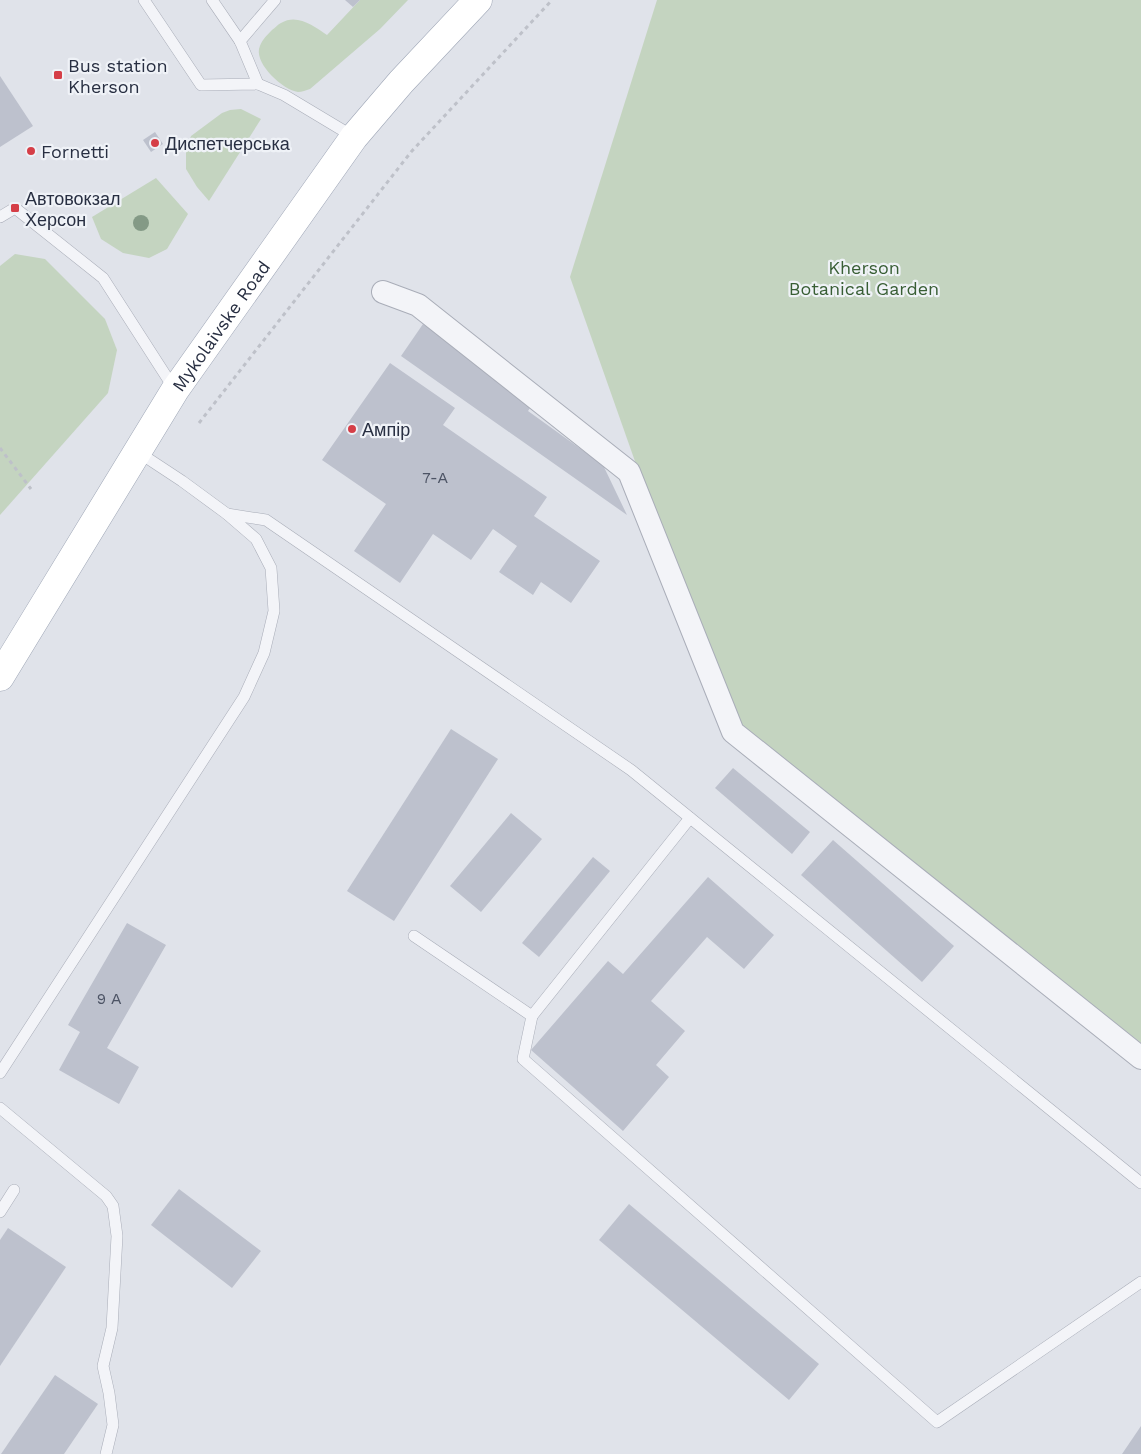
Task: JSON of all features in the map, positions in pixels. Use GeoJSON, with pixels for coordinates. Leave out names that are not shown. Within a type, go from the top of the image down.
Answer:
{"type":"FeatureCollection","features":[{"type":"Feature","properties":{"kind":"main road","name":"Mykolaivske Road"},"geometry":{"type":"LineString","coordinates":[[0,677],[175,390],[354,137],[401,82],[478,0]]}},
{"type":"Feature","properties":{"kind":"street"},"geometry":{"type":"LineString","coordinates":[[383,292],[418,305],[629,472],[733,732],[1141,1058]]}},
{"type":"Feature","properties":{"kind":"lane"},"geometry":{"type":"LineString","coordinates":[[144,0],[201,85],[258,84],[284,95],[354,137]]}},
{"type":"Feature","properties":{"kind":"lane"},"geometry":{"type":"LineString","coordinates":[[212,0],[240,41],[258,84]]}},
{"type":"Feature","properties":{"kind":"lane"},"geometry":{"type":"LineString","coordinates":[[240,41],[275,0]]}},
{"type":"Feature","properties":{"kind":"lane"},"geometry":{"type":"LineString","coordinates":[[0,217],[15,208],[103,278],[175,390]]}},
{"type":"Feature","properties":{"kind":"lane"},"geometry":{"type":"LineString","coordinates":[[0,1073],[244,698],[264,653],[274,610],[271,568],[256,539],[227,514],[138,452]]}},
{"type":"Feature","properties":{"kind":"lane"},"geometry":{"type":"LineString","coordinates":[[227,514],[266,520],[631,770],[1141,1183]]}},
{"type":"Feature","properties":{"kind":"lane"},"geometry":{"type":"LineString","coordinates":[[690,818],[532,1016],[523,1058],[937,1422],[1141,1282]]}},
{"type":"Feature","properties":{"kind":"lane"},"geometry":{"type":"LineString","coordinates":[[414,936],[532,1016]]}},
{"type":"Feature","properties":{"kind":"lane"},"geometry":{"type":"LineString","coordinates":[[0,1108],[106,1196],[113,1206],[117,1236],[112,1328],[103,1366],[109,1392],[113,1425],[106,1454]]}},
{"type":"Feature","properties":{"kind":"lane"},"geometry":{"type":"LineString","coordinates":[[0,1212],[14,1190]]}},
{"type":"Feature","properties":{"kind":"path"},"geometry":{"type":"LineString","coordinates":[[199,423],[411,152],[552,0]]}},
{"type":"Feature","properties":{"kind":"path"},"geometry":{"type":"LineString","coordinates":[[0,448],[31,489]]}},
{"type":"Feature","properties":{"kind":"green space"},"geometry":{"type":"Polygon","coordinates":[[[360,0],[408,0],[380,29],[310,89],[298,92],[285,87],[266,69],[259,55],[259,49],[264,39],[279,24],[287,20],[299,20],[327,35],[360,0]]]}},
{"type":"Feature","properties":{"kind":"green space","name":"Kherson Botanical Garden"},"geometry":{"type":"Polygon","coordinates":[[[657,0],[1141,0],[1141,1043],[740,726],[637,467],[570,277],[657,0]]]}},
{"type":"Feature","properties":{"kind":"green space"},"geometry":{"type":"Polygon","coordinates":[[[241,109],[261,119],[209,201],[197,187],[186,169],[186,152],[191,136],[222,113],[241,109]]]}},
{"type":"Feature","properties":{"kind":"green space"},"geometry":{"type":"Polygon","coordinates":[[[156,178],[188,214],[167,249],[149,258],[123,253],[101,239],[92,217],[156,178]]]}},
{"type":"Feature","properties":{"kind":"green space"},"geometry":{"type":"Polygon","coordinates":[[[15,254],[45,259],[105,319],[117,350],[108,393],[0,515],[0,266],[15,254]]]}},
{"type":"Feature","properties":{"kind":"building"},"geometry":{"type":"Polygon","coordinates":[[[345,0],[360,0],[353,7],[345,0]]]}},
{"type":"Feature","properties":{"kind":"building"},"geometry":{"type":"Polygon","coordinates":[[[0,76],[33,126],[0,147],[0,76]]]}},
{"type":"Feature","properties":{"kind":"building"},"geometry":{"type":"Polygon","coordinates":[[[155,132],[163,144],[151,152],[143,140],[155,132]]]}},
{"type":"Feature","properties":{"kind":"building"},"geometry":{"type":"Polygon","coordinates":[[[423,324],[534,402],[528,411],[603,465],[627,515],[401,356],[423,324]]]}},
{"type":"Feature","properties":{"kind":"building"},"geometry":{"type":"Polygon","coordinates":[[[390,363],[455,408],[443,425],[547,497],[534,516],[600,561],[571,603],[541,582],[533,595],[499,572],[517,546],[493,529],[471,560],[433,534],[400,583],[354,551],[386,504],[322,460],[390,363]]]}},
{"type":"Feature","properties":{"kind":"building"},"geometry":{"type":"Polygon","coordinates":[[[451,729],[498,759],[394,921],[347,891],[451,729]]]}},
{"type":"Feature","properties":{"kind":"building"},"geometry":{"type":"Polygon","coordinates":[[[733,768],[810,832],[792,854],[715,788],[733,768]]]}},
{"type":"Feature","properties":{"kind":"building"},"geometry":{"type":"Polygon","coordinates":[[[511,813],[542,839],[481,912],[450,886],[511,813]]]}},
{"type":"Feature","properties":{"kind":"building"},"geometry":{"type":"Polygon","coordinates":[[[833,840],[954,946],[922,982],[801,875],[833,840]]]}},
{"type":"Feature","properties":{"kind":"building"},"geometry":{"type":"Polygon","coordinates":[[[593,857],[610,871],[539,957],[522,943],[593,857]]]}},
{"type":"Feature","properties":{"kind":"building"},"geometry":{"type":"Polygon","coordinates":[[[708,877],[774,935],[744,969],[707,937],[651,1001],[685,1031],[656,1065],[669,1077],[623,1131],[531,1050],[608,961],[623,974],[708,877]]]}},
{"type":"Feature","properties":{"kind":"building"},"geometry":{"type":"Polygon","coordinates":[[[127,923],[166,945],[107,1048],[139,1067],[119,1104],[59,1070],[80,1032],[68,1025],[127,923]]]}},
{"type":"Feature","properties":{"kind":"building"},"geometry":{"type":"Polygon","coordinates":[[[179,1189],[261,1251],[232,1288],[151,1225],[179,1189]]]}},
{"type":"Feature","properties":{"kind":"building"},"geometry":{"type":"Polygon","coordinates":[[[629,1204],[819,1364],[789,1400],[599,1240],[629,1204]]]}},
{"type":"Feature","properties":{"kind":"building"},"geometry":{"type":"Polygon","coordinates":[[[8,1228],[66,1267],[0,1366],[0,1240],[8,1228]]]}},
{"type":"Feature","properties":{"kind":"building"},"geometry":{"type":"Polygon","coordinates":[[[55,1375],[98,1404],[64,1454],[1,1454],[55,1375]]]}},
{"type":"Feature","properties":{"kind":"building"},"geometry":{"type":"Polygon","coordinates":[[[1141,1426],[1141,1454],[1122,1454],[1141,1426]]]}},
{"type":"Feature","properties":{"kind":"place","name":"Bus station Kherson"},"geometry":{"type":"Point","coordinates":[58,75]}},
{"type":"Feature","properties":{"kind":"place","name":"Диспетчерська"},"geometry":{"type":"Point","coordinates":[155,143]}},
{"type":"Feature","properties":{"kind":"place","name":"Fornetti"},"geometry":{"type":"Point","coordinates":[31,151]}},
{"type":"Feature","properties":{"kind":"place","name":"Автовокзал Херсон"},"geometry":{"type":"Point","coordinates":[15,208]}},
{"type":"Feature","properties":{"kind":"place","name":"Ампір"},"geometry":{"type":"Point","coordinates":[352,429]}}]}
